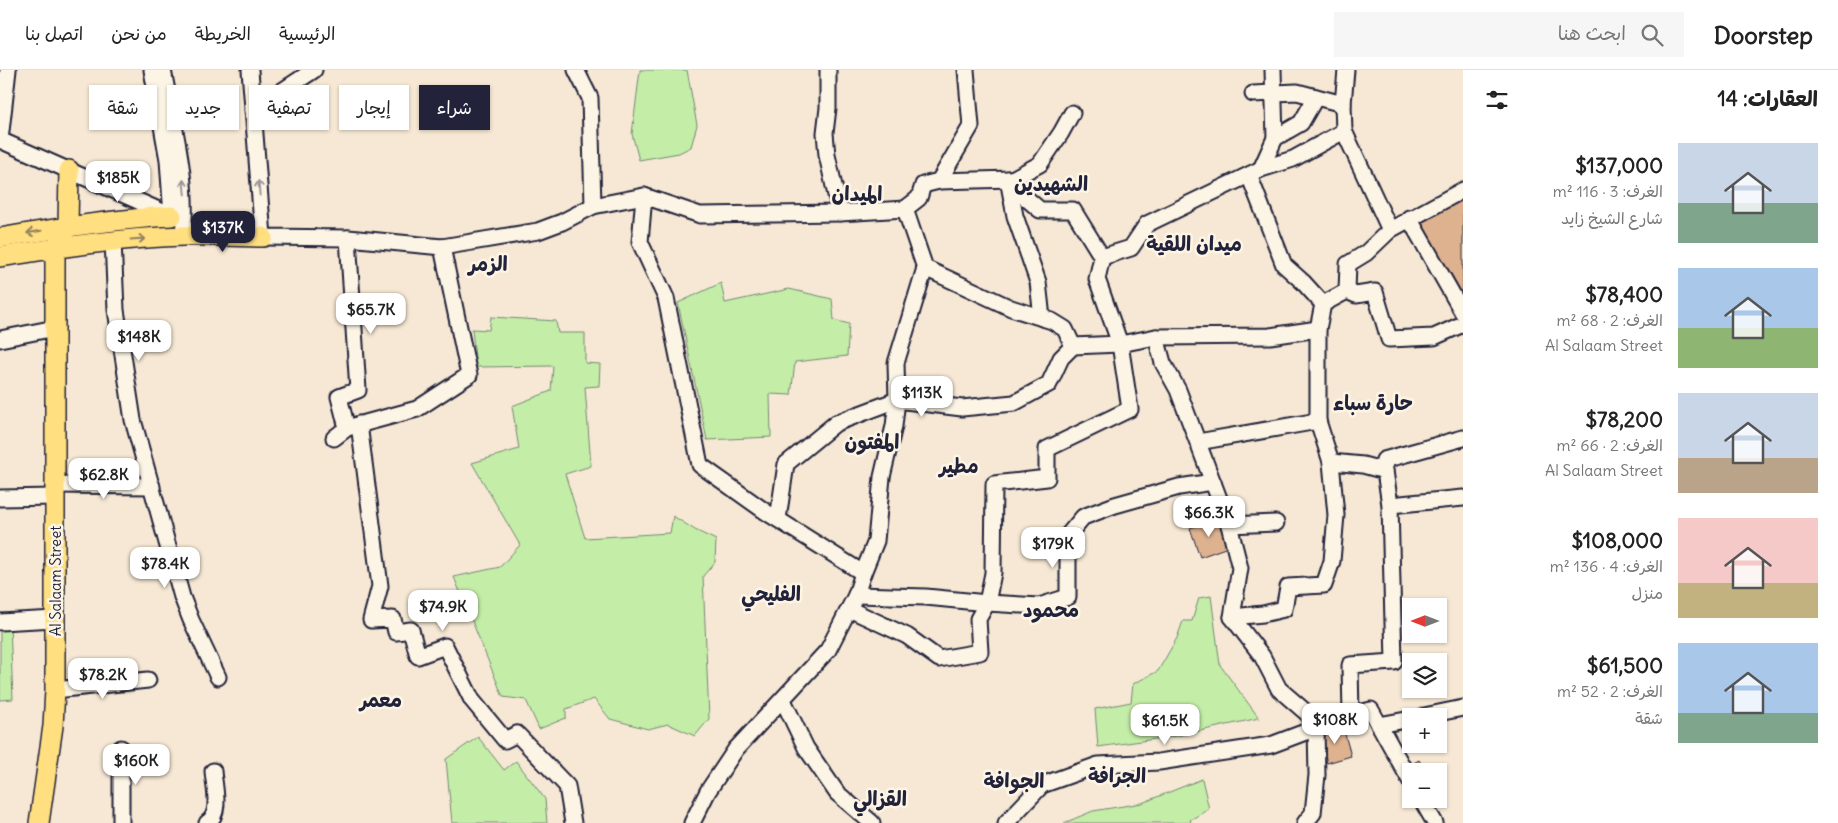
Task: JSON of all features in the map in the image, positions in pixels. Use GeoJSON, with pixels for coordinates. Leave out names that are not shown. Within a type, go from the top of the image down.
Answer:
{"type":"FeatureCollection","features":[{"type":"Feature","properties":{"kind":"main road"},"geometry":{"type":"LineString","coordinates":[[55,248],[68,226],[69,170]]}},
{"type":"Feature","properties":{"kind":"main road"},"geometry":{"type":"LineString","coordinates":[[0,238],[68,226],[172,216]]}},
{"type":"Feature","properties":{"kind":"main road"},"geometry":{"type":"LineString","coordinates":[[0,257],[113,240],[183,236],[263,237]]}},
{"type":"Feature","properties":{"kind":"main road","name":"Al Salaam Street"},"geometry":{"type":"LineString","coordinates":[[39,823],[53,726],[55,690],[55,248]]}},
{"type":"Feature","properties":{"kind":"street"},"geometry":{"type":"LineString","coordinates":[[8,70],[0,140],[172,216],[168,160],[152,70]]}},
{"type":"Feature","properties":{"kind":"street"},"geometry":{"type":"LineString","coordinates":[[163,70],[182,175],[185,202],[183,236]]}},
{"type":"Feature","properties":{"kind":"street"},"geometry":{"type":"LineString","coordinates":[[250,70],[251,85]]}},
{"type":"Feature","properties":{"kind":"street"},"geometry":{"type":"LineString","coordinates":[[291,85],[314,70]]}},
{"type":"Feature","properties":{"kind":"street"},"geometry":{"type":"LineString","coordinates":[[576,70],[590,98]]}},
{"type":"Feature","properties":{"kind":"street"},"geometry":{"type":"LineString","coordinates":[[588,70],[593,206]]}},
{"type":"Feature","properties":{"kind":"street"},"geometry":{"type":"LineString","coordinates":[[828,70],[828,108],[825,133],[827,155],[840,213]]}},
{"type":"Feature","properties":{"kind":"street"},"geometry":{"type":"LineString","coordinates":[[939,182],[971,126],[966,70]]}},
{"type":"Feature","properties":{"kind":"street"},"geometry":{"type":"LineString","coordinates":[[1273,70],[1275,138]]}},
{"type":"Feature","properties":{"kind":"street"},"geometry":{"type":"LineString","coordinates":[[1346,70],[1343,104],[1344,131],[1390,230]]}},
{"type":"Feature","properties":{"kind":"street"},"geometry":{"type":"LineString","coordinates":[[1253,94],[1298,92],[1343,104]]}},
{"type":"Feature","properties":{"kind":"street"},"geometry":{"type":"LineString","coordinates":[[1316,97],[1301,123],[1275,138],[1255,172],[1284,265],[1304,282],[1323,304]]}},
{"type":"Feature","properties":{"kind":"street"},"geometry":{"type":"LineString","coordinates":[[255,130],[263,237],[348,238],[442,247],[538,231],[562,222],[593,206],[644,196],[700,215],[840,213],[905,209],[919,198],[923,186],[939,182],[1010,179],[1040,164],[1072,113]]}},
{"type":"Feature","properties":{"kind":"street"},"geometry":{"type":"LineString","coordinates":[[1102,257],[1131,248],[1146,224],[1255,172],[1293,159],[1344,131]]}},
{"type":"Feature","properties":{"kind":"street"},"geometry":{"type":"LineString","coordinates":[[849,609],[906,636],[939,659],[980,652],[978,619],[987,603],[993,573],[994,484],[1047,478],[1046,449],[1130,409],[1120,344],[1098,279],[1102,257],[1073,210],[1040,210],[1026,198],[1010,179]]}},
{"type":"Feature","properties":{"kind":"street"},"geometry":{"type":"LineString","coordinates":[[1010,179],[1015,216],[1038,282],[1042,318]]}},
{"type":"Feature","properties":{"kind":"street"},"geometry":{"type":"LineString","coordinates":[[1346,291],[1348,264],[1366,253],[1390,230],[1463,190]]}},
{"type":"Feature","properties":{"kind":"street"},"geometry":{"type":"LineString","coordinates":[[644,196],[640,242],[666,298],[700,465],[778,519],[863,573]]}},
{"type":"Feature","properties":{"kind":"street"},"geometry":{"type":"LineString","coordinates":[[692,823],[708,791],[736,749],[828,650],[856,595],[876,541],[882,477],[894,426],[897,400],[896,363],[925,268],[905,209]]}},
{"type":"Feature","properties":{"kind":"street"},"geometry":{"type":"LineString","coordinates":[[1409,218],[1463,313]]}},
{"type":"Feature","properties":{"kind":"street"},"geometry":{"type":"LineString","coordinates":[[348,238],[358,390],[340,397],[354,426],[380,586],[371,620],[393,620],[396,632],[411,630],[418,656],[445,646],[472,700],[505,740],[517,734],[567,786],[573,823]]}},
{"type":"Feature","properties":{"kind":"street"},"geometry":{"type":"LineString","coordinates":[[113,240],[116,310],[132,410],[182,597],[218,677]]}},
{"type":"Feature","properties":{"kind":"street"},"geometry":{"type":"LineString","coordinates":[[334,438],[354,426],[417,409],[469,374],[442,247]]}},
{"type":"Feature","properties":{"kind":"street"},"geometry":{"type":"LineString","coordinates":[[925,268],[1011,308],[1052,320],[1065,328],[1073,346]]}},
{"type":"Feature","properties":{"kind":"street"},"geometry":{"type":"LineString","coordinates":[[1232,617],[1263,614],[1284,609],[1288,587],[1324,585],[1332,561],[1336,515],[1331,462],[1318,420],[1318,329],[1323,304],[1346,291]]}},
{"type":"Feature","properties":{"kind":"street"},"geometry":{"type":"LineString","coordinates":[[1346,291],[1356,295],[1375,292],[1390,339],[1434,337],[1463,324]]}},
{"type":"Feature","properties":{"kind":"street"},"geometry":{"type":"LineString","coordinates":[[0,339],[55,328]]}},
{"type":"Feature","properties":{"kind":"street"},"geometry":{"type":"LineString","coordinates":[[778,519],[786,464],[836,423],[897,400],[962,408],[1014,403],[1049,384],[1060,358],[1073,346],[1120,344],[1156,337],[1270,336],[1318,329]]}},
{"type":"Feature","properties":{"kind":"street"},"geometry":{"type":"LineString","coordinates":[[1156,337],[1163,363],[1178,390],[1229,525],[1240,568],[1232,617],[1262,656],[1278,689],[1308,714],[1316,728],[1318,775],[1313,812],[1305,823]]}},
{"type":"Feature","properties":{"kind":"street"},"geometry":{"type":"LineString","coordinates":[[1198,442],[1318,420]]}},
{"type":"Feature","properties":{"kind":"street"},"geometry":{"type":"LineString","coordinates":[[1351,715],[1350,665],[1394,662],[1390,505],[1384,460],[1463,438]]}},
{"type":"Feature","properties":{"kind":"street"},"geometry":{"type":"LineString","coordinates":[[1331,462],[1363,465],[1385,471]]}},
{"type":"Feature","properties":{"kind":"street"},"geometry":{"type":"LineString","coordinates":[[856,595],[926,597],[1039,606],[1068,597],[1068,535],[1083,517],[1115,505],[1179,487],[1213,482]]}},
{"type":"Feature","properties":{"kind":"street"},"geometry":{"type":"LineString","coordinates":[[0,498],[55,491],[152,486]]}},
{"type":"Feature","properties":{"kind":"street"},"geometry":{"type":"LineString","coordinates":[[1390,505],[1463,498]]}},
{"type":"Feature","properties":{"kind":"street"},"geometry":{"type":"LineString","coordinates":[[1229,525],[1276,523]]}},
{"type":"Feature","properties":{"kind":"street"},"geometry":{"type":"LineString","coordinates":[[0,622],[56,620]]}},
{"type":"Feature","properties":{"kind":"street"},"geometry":{"type":"LineString","coordinates":[[55,690],[148,680]]}},
{"type":"Feature","properties":{"kind":"street"},"geometry":{"type":"LineString","coordinates":[[783,700],[806,748],[837,793],[872,823]]}},
{"type":"Feature","properties":{"kind":"street"},"geometry":{"type":"LineString","coordinates":[[1447,711],[1463,708]]}},
{"type":"Feature","properties":{"kind":"street"},"geometry":{"type":"LineString","coordinates":[[1006,823],[1042,785],[1098,765],[1159,762],[1272,746],[1316,728],[1323,720],[1371,710],[1402,766]]}},
{"type":"Feature","properties":{"kind":"street"},"geometry":{"type":"LineString","coordinates":[[1379,725],[1402,721]]}},
{"type":"Feature","properties":{"kind":"street"},"geometry":{"type":"LineString","coordinates":[[121,748],[121,823]]}},
{"type":"Feature","properties":{"kind":"street"},"geometry":{"type":"LineString","coordinates":[[207,823],[212,820],[216,812],[214,771]]}},
{"type":"Feature","properties":{"kind":"street"},"geometry":{"type":"LineString","coordinates":[[1426,808],[1435,823]]}},
{"type":"Feature","properties":{"kind":"green space"},"geometry":{"type":"Polygon","coordinates":[[[640,70],[687,70],[697,125],[691,147],[679,153],[639,160],[632,134],[640,70]]]}},
{"type":"Feature","properties":{"kind":"green space"},"geometry":{"type":"Polygon","coordinates":[[[721,283],[725,303],[789,289],[832,299],[834,320],[849,324],[847,356],[795,362],[791,395],[770,394],[771,437],[707,440],[678,303],[721,283]]]}},
{"type":"Feature","properties":{"kind":"green space"},"geometry":{"type":"Polygon","coordinates":[[[491,317],[556,321],[558,333],[585,333],[585,363],[600,364],[599,386],[585,387],[591,466],[565,474],[585,538],[670,533],[673,516],[695,530],[716,540],[715,562],[703,576],[709,719],[695,736],[668,724],[648,729],[610,719],[594,699],[566,709],[566,718],[539,729],[526,700],[503,697],[454,577],[500,567],[520,545],[472,463],[519,449],[512,406],[551,391],[553,366],[476,367],[472,329],[489,330],[491,317]]]}},
{"type":"Feature","properties":{"kind":"green space"},"geometry":{"type":"Polygon","coordinates":[[[1211,596],[1220,665],[1259,718],[1177,736],[1098,747],[1095,709],[1131,702],[1133,684],[1158,671],[1177,638],[1183,621],[1192,621],[1199,598],[1211,596]]]}},
{"type":"Feature","properties":{"kind":"green space"},"geometry":{"type":"Polygon","coordinates":[[[10,625],[13,699],[0,700],[0,626],[10,625]]]}},
{"type":"Feature","properties":{"kind":"green space"},"geometry":{"type":"Polygon","coordinates":[[[478,737],[504,770],[516,761],[545,799],[547,823],[452,823],[446,759],[478,737]]]}},
{"type":"Feature","properties":{"kind":"green space"},"geometry":{"type":"Polygon","coordinates":[[[1202,779],[1209,809],[1190,820],[1191,823],[1064,823],[1093,811],[1142,803],[1202,779]]]}},
{"type":"Feature","properties":{"kind":"building"},"geometry":{"type":"Polygon","coordinates":[[[1463,197],[1463,302],[1415,220],[1463,197]]]}},
{"type":"Feature","properties":{"kind":"building"},"geometry":{"type":"Polygon","coordinates":[[[1218,518],[1228,547],[1200,557],[1190,528],[1218,518]]]}},
{"type":"Feature","properties":{"kind":"building"},"geometry":{"type":"Polygon","coordinates":[[[1343,727],[1351,756],[1327,763],[1319,734],[1343,727]]]}},
{"type":"Feature","properties":{"kind":"district","name":"الشهيدين"},"geometry":{"type":"Point","coordinates":[1051,183]}},
{"type":"Feature","properties":{"kind":"district","name":"الميدان"},"geometry":{"type":"Point","coordinates":[857,193]}},
{"type":"Feature","properties":{"kind":"district","name":"ميدان اللقية"},"geometry":{"type":"Point","coordinates":[1194,243]}},
{"type":"Feature","properties":{"kind":"district","name":"الزمر"},"geometry":{"type":"Point","coordinates":[488,263]}},
{"type":"Feature","properties":{"kind":"district","name":"حارة سباء"},"geometry":{"type":"Point","coordinates":[1373,402]}},
{"type":"Feature","properties":{"kind":"district","name":"المفتون"},"geometry":{"type":"Point","coordinates":[872,441]}},
{"type":"Feature","properties":{"kind":"district","name":"مطير"},"geometry":{"type":"Point","coordinates":[959,465]}},
{"type":"Feature","properties":{"kind":"district","name":"الفليحي"},"geometry":{"type":"Point","coordinates":[771,593]}},
{"type":"Feature","properties":{"kind":"district","name":"محمود"},"geometry":{"type":"Point","coordinates":[1051,609]}},
{"type":"Feature","properties":{"kind":"district","name":"معمر"},"geometry":{"type":"Point","coordinates":[381,699]}},
{"type":"Feature","properties":{"kind":"district","name":"الجرافة"},"geometry":{"type":"Point","coordinates":[1117,775]}},
{"type":"Feature","properties":{"kind":"district","name":"الجوافة"},"geometry":{"type":"Point","coordinates":[1014,780]}},
{"type":"Feature","properties":{"kind":"district","name":"القزالي"},"geometry":{"type":"Point","coordinates":[880,798]}}]}
